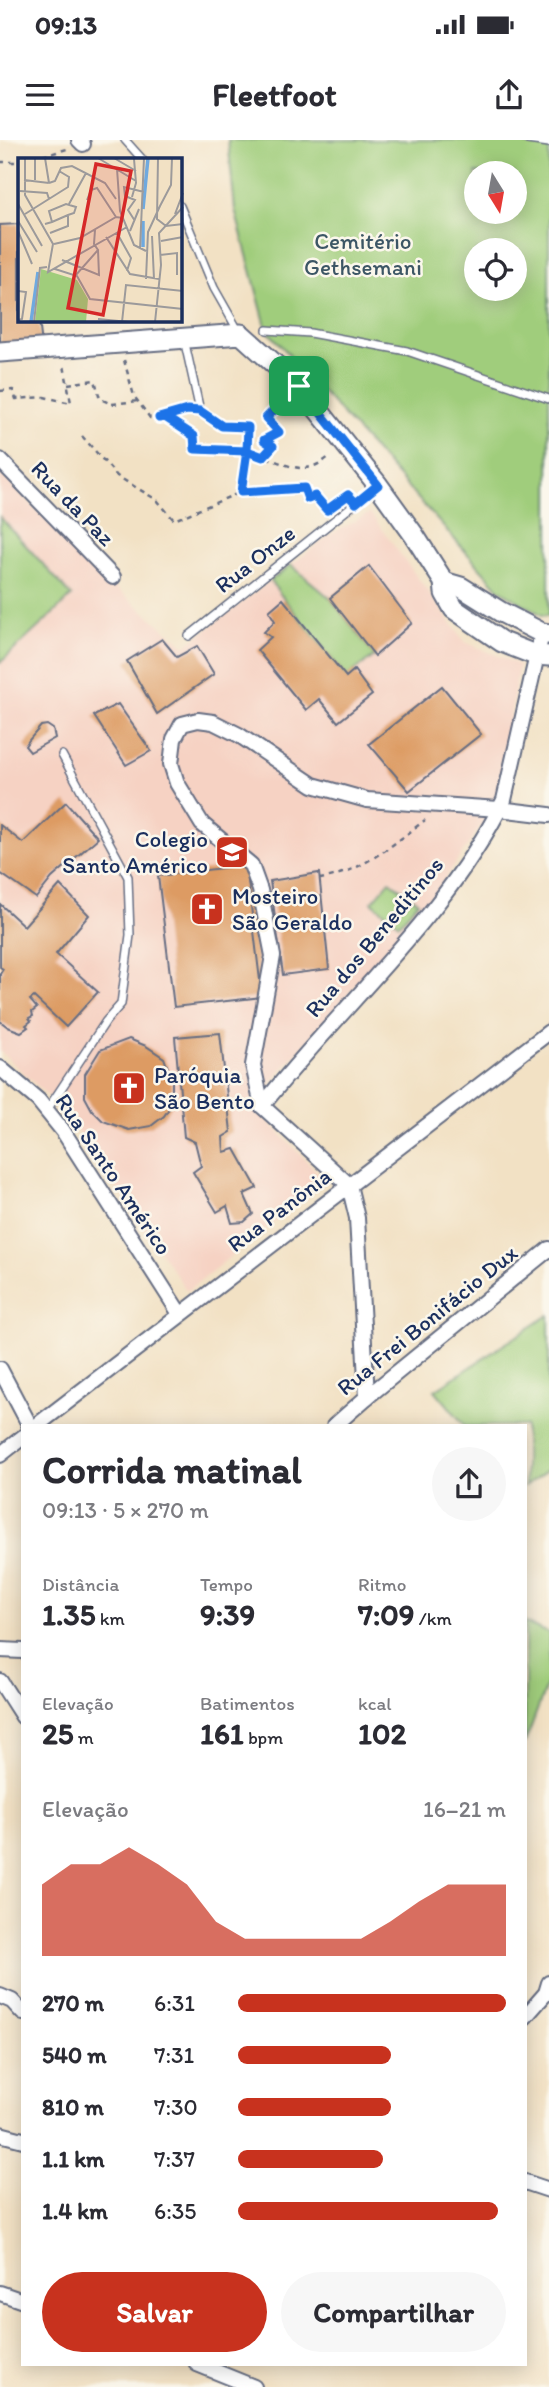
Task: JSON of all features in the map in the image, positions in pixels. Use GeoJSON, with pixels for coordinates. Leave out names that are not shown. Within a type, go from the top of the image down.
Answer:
{"type":"FeatureCollection","features":[{"type":"Feature","properties":{"kind":"street"},"geometry":{"type":"LineString","coordinates":[[0,352],[241,334],[299,386],[378,485],[444,582],[445,593],[454,609],[502,642],[542,655]]}},
{"type":"Feature","properties":{"kind":"street","name":"Rua da Paz"},"geometry":{"type":"LineString","coordinates":[[0,460],[113,577]]}},
{"type":"Feature","properties":{"kind":"street"},"geometry":{"type":"LineString","coordinates":[[444,582],[461,587],[501,612],[545,633]]}},
{"type":"Feature","properties":{"kind":"street","name":"Rua dos Beneditinos"},"geometry":{"type":"LineString","coordinates":[[262,1106],[438,903],[499,809],[542,655],[545,633]]}},
{"type":"Feature","properties":{"kind":"street"},"geometry":{"type":"LineString","coordinates":[[367,1396],[357,1218],[349,1185],[262,1106],[253,1065],[273,956],[260,890],[251,865],[202,824],[177,783],[171,764],[174,739],[182,724],[198,720],[213,722],[239,735],[313,785],[367,800],[549,815]]}},
{"type":"Feature","properties":{"kind":"street","name":"Rua Panônia"},"geometry":{"type":"LineString","coordinates":[[39,1424],[549,1032]]}},
{"type":"Feature","properties":{"kind":"street","name":"Rua Santo Américo"},"geometry":{"type":"LineString","coordinates":[[0,1068],[38,1100],[63,1131],[180,1314]]}},
{"type":"Feature","properties":{"kind":"street","name":"Rua Frei Bonifácio Dux"},"geometry":{"type":"LineString","coordinates":[[336,1424],[549,1249]]}},
{"type":"Feature","properties":{"kind":"street"},"geometry":{"type":"LineString","coordinates":[[0,1369],[29,1424]]}},
{"type":"Feature","properties":{"kind":"street"},"geometry":{"type":"LineString","coordinates":[[0,1455],[21,1439]]}},
{"type":"Feature","properties":{"kind":"street"},"geometry":{"type":"LineString","coordinates":[[0,1650],[21,1651]]}},
{"type":"Feature","properties":{"kind":"street"},"geometry":{"type":"LineString","coordinates":[[0,1681],[21,1714]]}},
{"type":"Feature","properties":{"kind":"street"},"geometry":{"type":"LineString","coordinates":[[527,2015],[546,1993],[549,1983]]}},
{"type":"Feature","properties":{"kind":"street"},"geometry":{"type":"LineString","coordinates":[[0,1996],[12,2001],[21,2011]]}},
{"type":"Feature","properties":{"kind":"street"},"geometry":{"type":"LineString","coordinates":[[0,2134],[21,2139]]}},
{"type":"Feature","properties":{"kind":"street"},"geometry":{"type":"LineString","coordinates":[[527,2183],[549,2190]]}},
{"type":"Feature","properties":{"kind":"street"},"geometry":{"type":"LineString","coordinates":[[0,2293],[21,2300]]}},
{"type":"Feature","properties":{"kind":"street"},"geometry":{"type":"LineString","coordinates":[[214,2368],[254,2387]]}},
{"type":"Feature","properties":{"kind":"lane"},"geometry":{"type":"LineString","coordinates":[[125,140],[141,158]]}},
{"type":"Feature","properties":{"kind":"lane"},"geometry":{"type":"LineString","coordinates":[[527,140],[549,143]]}},
{"type":"Feature","properties":{"kind":"lane"},"geometry":{"type":"LineString","coordinates":[[182,211],[214,288],[241,334]]}},
{"type":"Feature","properties":{"kind":"lane"},"geometry":{"type":"LineString","coordinates":[[267,330],[310,333],[407,351],[549,399]]}},
{"type":"Feature","properties":{"kind":"lane"},"geometry":{"type":"LineString","coordinates":[[184,338],[200,411]]}},
{"type":"Feature","properties":{"kind":"lane","name":"Rua Onze"},"geometry":{"type":"LineString","coordinates":[[189,636],[378,485]]}},
{"type":"Feature","properties":{"kind":"lane"},"geometry":{"type":"LineString","coordinates":[[47,1111],[106,1021],[121,1004],[130,935],[128,877],[62,755]]}},
{"type":"Feature","properties":{"kind":"path"},"geometry":{"type":"LineString","coordinates":[[36,158],[81,142]]}},
{"type":"Feature","properties":{"kind":"path"},"geometry":{"type":"LineString","coordinates":[[0,162],[18,162]]}},
{"type":"Feature","properties":{"kind":"path"},"geometry":{"type":"LineString","coordinates":[[119,344],[138,401],[150,418],[165,417],[194,436],[195,449],[247,451],[303,469],[321,465],[344,444]]}},
{"type":"Feature","properties":{"kind":"path"},"geometry":{"type":"LineString","coordinates":[[0,391],[13,390],[16,399],[44,397],[71,403],[61,348]]}},
{"type":"Feature","properties":{"kind":"path"},"geometry":{"type":"LineString","coordinates":[[68,384],[95,380],[100,399],[112,404],[138,401]]}},
{"type":"Feature","properties":{"kind":"path"},"geometry":{"type":"LineString","coordinates":[[263,457],[273,446],[264,440],[279,432],[266,418],[299,386]]}},
{"type":"Feature","properties":{"kind":"path"},"geometry":{"type":"LineString","coordinates":[[159,418],[187,410],[200,411],[222,426],[248,427],[241,492]]}},
{"type":"Feature","properties":{"kind":"path"},"geometry":{"type":"LineString","coordinates":[[82,436],[117,476],[157,500],[174,520],[241,492],[304,488],[308,499],[315,496],[327,510]]}},
{"type":"Feature","properties":{"kind":"path"},"geometry":{"type":"LineString","coordinates":[[319,879],[340,876],[377,856],[434,813],[438,806]]}},
{"type":"Feature","properties":{"kind":"shaded area","name":"Colegio Santo Américo"},"geometry":{"type":"Polygon","coordinates":[[[0,473],[110,583],[185,646],[330,535],[370,513],[465,642],[519,665],[495,805],[432,898],[256,1100],[264,1117],[326,1181],[187,1291],[63,1110],[0,1051],[0,473]]]}},
{"type":"Feature","properties":{"kind":"green space","name":"Cemitério Gethsemani"},"geometry":{"type":"Polygon","coordinates":[[[228,140],[549,140],[549,616],[542,615],[500,590],[267,330],[235,210],[228,140]]]}},
{"type":"Feature","properties":{"kind":"green space"},"geometry":{"type":"Polygon","coordinates":[[[0,517],[72,596],[0,663],[0,517]]]}},
{"type":"Feature","properties":{"kind":"green space"},"geometry":{"type":"Polygon","coordinates":[[[291,565],[330,598],[375,656],[346,677],[270,581],[291,565]]]}},
{"type":"Feature","properties":{"kind":"green space"},"geometry":{"type":"Polygon","coordinates":[[[390,881],[418,902],[399,924],[372,902],[390,881]]]}},
{"type":"Feature","properties":{"kind":"green space"},"geometry":{"type":"Polygon","coordinates":[[[549,1315],[549,1469],[527,1485],[527,1424],[463,1424],[435,1390],[549,1315]]]}},
{"type":"Feature","properties":{"kind":"green space"},"geometry":{"type":"Polygon","coordinates":[[[527,1624],[549,1633],[549,1678],[527,1738],[527,1624]]]}},
{"type":"Feature","properties":{"kind":"building"},"geometry":{"type":"Polygon","coordinates":[[[18,224],[18,322],[39,322],[42,345],[0,349],[0,225],[18,224]]]}},
{"type":"Feature","properties":{"kind":"building"},"geometry":{"type":"Polygon","coordinates":[[[369,566],[412,623],[375,656],[330,598],[369,566]]]}},
{"type":"Feature","properties":{"kind":"building"},"geometry":{"type":"Polygon","coordinates":[[[283,599],[346,677],[354,670],[372,695],[338,722],[319,699],[306,710],[257,650],[271,637],[264,632],[275,621],[269,611],[283,599]]]}},
{"type":"Feature","properties":{"kind":"building"},"geometry":{"type":"Polygon","coordinates":[[[162,639],[177,657],[197,646],[214,674],[157,714],[127,661],[162,639]]]}},
{"type":"Feature","properties":{"kind":"building"},"geometry":{"type":"Polygon","coordinates":[[[442,686],[481,734],[409,791],[369,744],[442,686]]]}},
{"type":"Feature","properties":{"kind":"building"},"geometry":{"type":"Polygon","coordinates":[[[118,704],[151,751],[126,765],[94,716],[118,704]]]}},
{"type":"Feature","properties":{"kind":"building"},"geometry":{"type":"Polygon","coordinates":[[[47,725],[53,729],[55,738],[30,752],[25,746],[41,726],[47,725]]]}},
{"type":"Feature","properties":{"kind":"building"},"geometry":{"type":"Polygon","coordinates":[[[66,802],[98,838],[52,878],[36,898],[0,873],[0,825],[23,843],[66,802]]]}},
{"type":"Feature","properties":{"kind":"building","name":"Mosteiro São Geraldo"},"geometry":{"type":"Polygon","coordinates":[[[246,865],[262,997],[174,1007],[158,876],[246,865]]]}},
{"type":"Feature","properties":{"kind":"building"},"geometry":{"type":"Polygon","coordinates":[[[319,873],[329,969],[283,975],[270,881],[319,873]]]}},
{"type":"Feature","properties":{"kind":"building"},"geometry":{"type":"Polygon","coordinates":[[[60,885],[89,915],[56,954],[98,992],[66,1027],[34,997],[30,1000],[37,1008],[29,1018],[31,1021],[26,1025],[28,1027],[21,1032],[0,1021],[0,974],[3,969],[0,967],[0,904],[24,926],[60,885]]]}},
{"type":"Feature","properties":{"kind":"building"},"geometry":{"type":"Polygon","coordinates":[[[220,1033],[231,1132],[223,1137],[224,1152],[235,1149],[257,1188],[244,1194],[253,1214],[244,1222],[232,1223],[227,1206],[217,1212],[193,1172],[201,1166],[195,1142],[184,1137],[175,1037],[220,1033]]]}},
{"type":"Feature","properties":{"kind":"building","name":"Paróquia São Bento"},"geometry":{"type":"Polygon","coordinates":[[[129,1039],[164,1058],[172,1079],[172,1104],[164,1116],[151,1126],[129,1130],[103,1121],[92,1110],[85,1097],[85,1074],[100,1050],[129,1039]]]}},
{"type":"Feature","properties":{"kind":"place","name":"Colegio Santo Américo"},"geometry":{"type":"Point","coordinates":[232,852]}},
{"type":"Feature","properties":{"kind":"place","name":"Mosteiro São Geraldo"},"geometry":{"type":"Point","coordinates":[207,909]}},
{"type":"Feature","properties":{"kind":"place","name":"Paróquia São Bento"},"geometry":{"type":"Point","coordinates":[129,1088]}},
{"type":"Feature","properties":{"kind":"route"},"geometry":{"type":"LineString","coordinates":[[299,386],[266,418],[279,432],[264,440],[273,446],[263,457],[247,451],[195,449],[194,436],[165,417],[159,418],[187,410],[200,411],[222,426],[248,427],[247,451],[241,492],[304,488],[308,499],[315,496],[327,510],[348,495],[356,503],[378,485],[299,386]]}}]}
